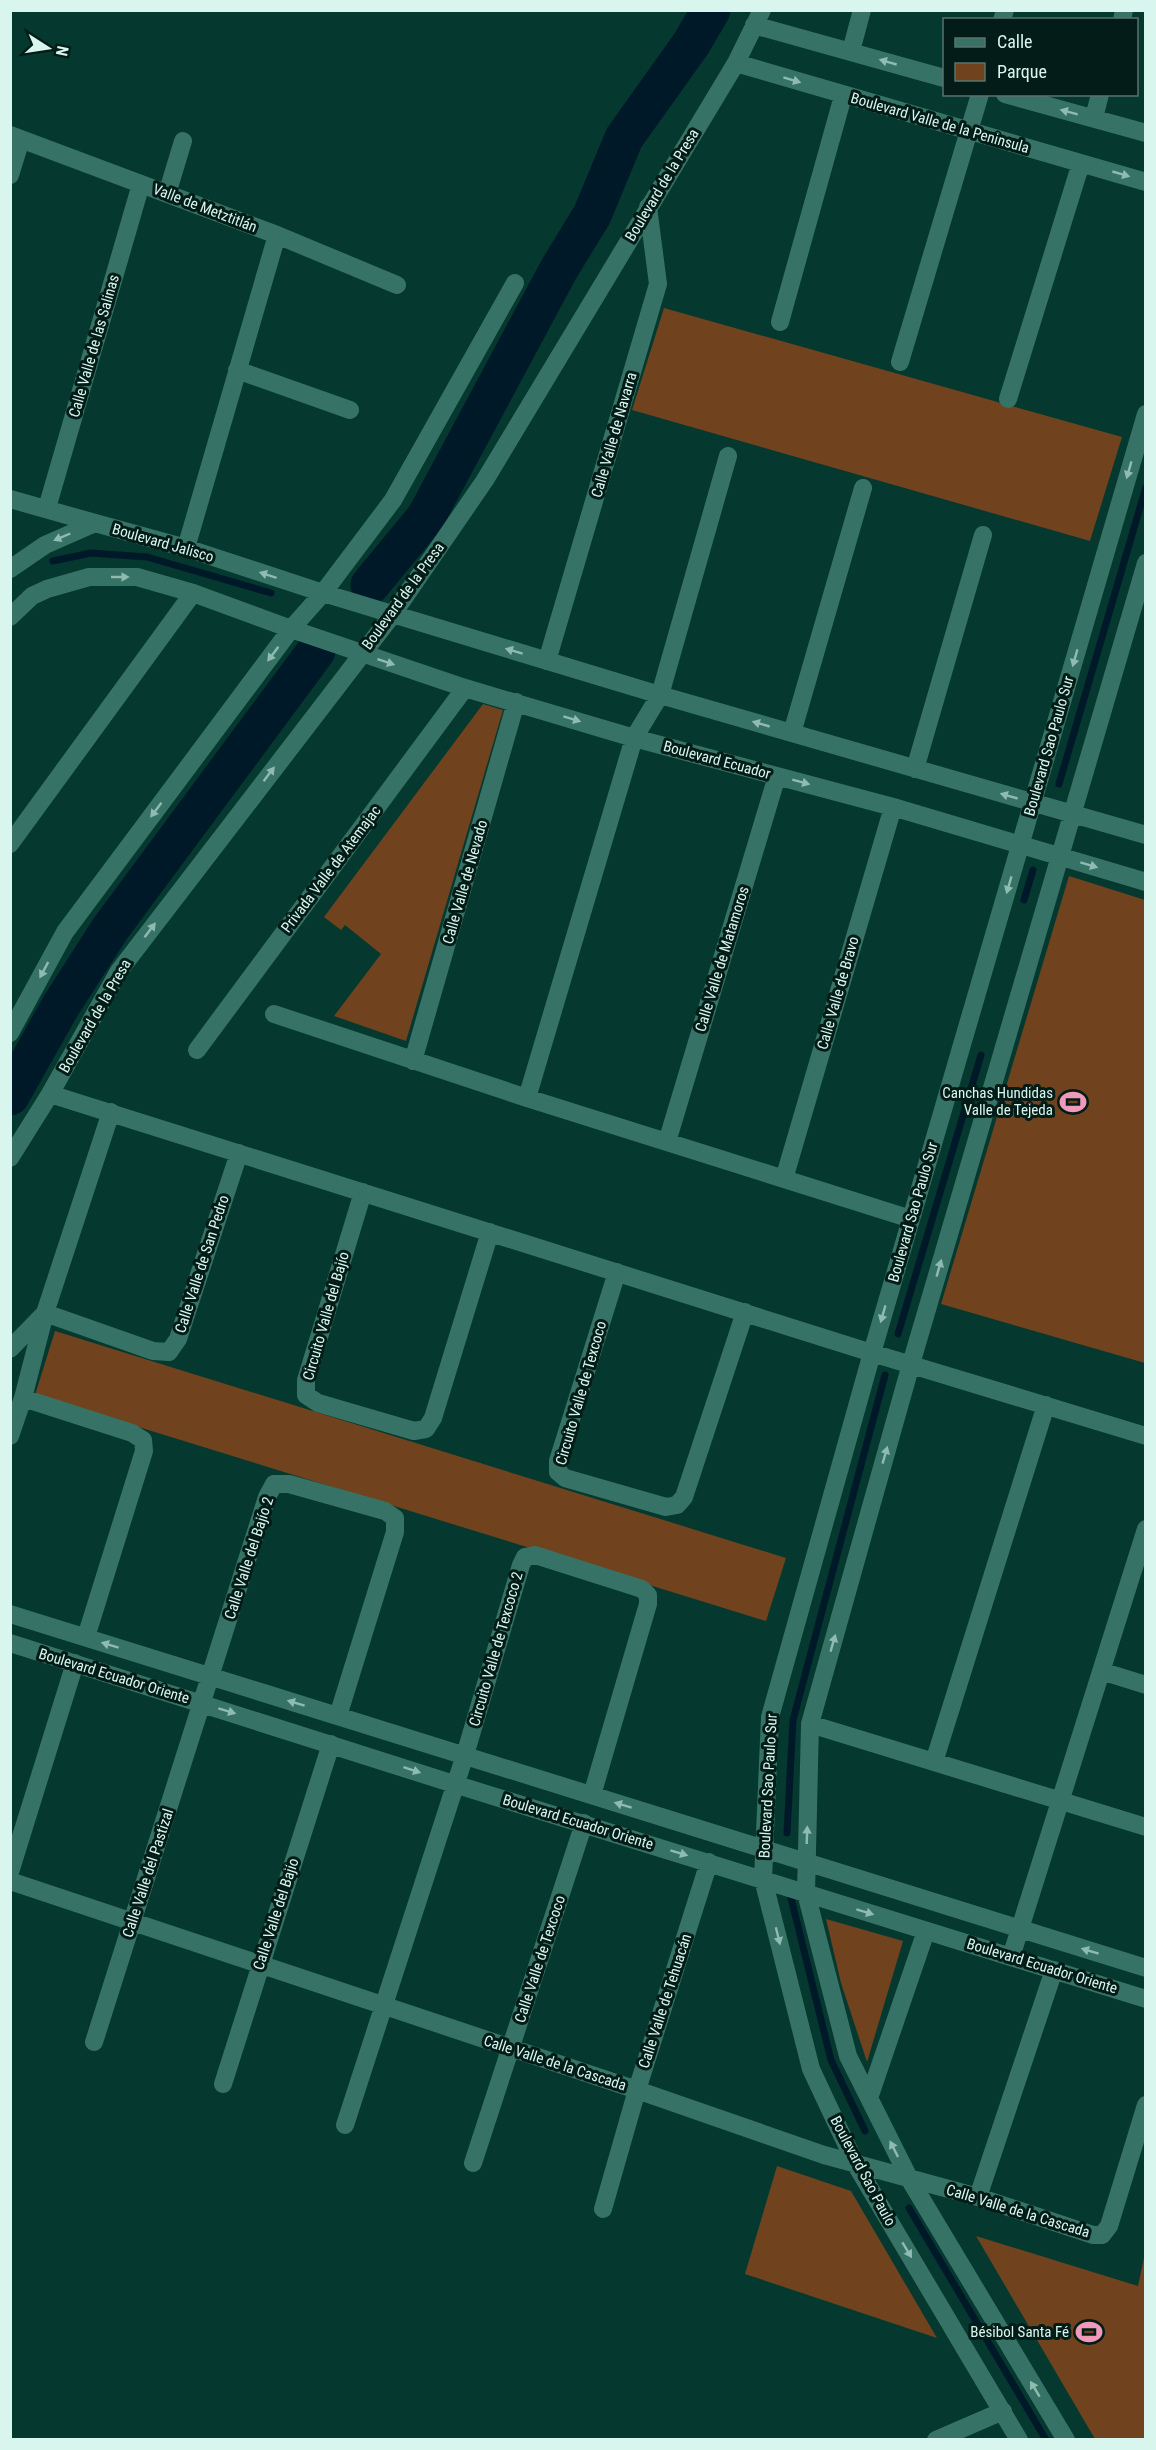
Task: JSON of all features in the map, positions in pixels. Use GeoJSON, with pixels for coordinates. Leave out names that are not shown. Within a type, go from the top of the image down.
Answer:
{"type":"FeatureCollection","features":[{"type":"Feature","properties":{"kind":"street"},"geometry":{"type":"LineString","coordinates":[[851,51],[862,10]]}},
{"type":"Feature","properties":{"kind":"street"},"geometry":{"type":"LineString","coordinates":[[758,18],[851,51],[943,77]]}},
{"type":"Feature","properties":{"kind":"street","name":"Boulevard de la Presa"},"geometry":{"type":"LineString","coordinates":[[10,1158],[50,1094],[119,971],[393,614],[485,480],[736,63],[758,18]]}},
{"type":"Feature","properties":{"kind":"street","name":"Boulevard Valle de la Peninsula"},"geometry":{"type":"LineString","coordinates":[[736,63],[843,96],[1146,182]]}},
{"type":"Feature","properties":{"kind":"street"},"geometry":{"type":"LineString","coordinates":[[780,322],[843,96]]}},
{"type":"Feature","properties":{"kind":"street"},"geometry":{"type":"LineString","coordinates":[[900,362],[979,96]]}},
{"type":"Feature","properties":{"kind":"street"},"geometry":{"type":"LineString","coordinates":[[1012,96],[1146,133]]}},
{"type":"Feature","properties":{"kind":"street"},"geometry":{"type":"LineString","coordinates":[[1094,118],[1100,96]]}},
{"type":"Feature","properties":{"kind":"street"},"geometry":{"type":"LineString","coordinates":[[10,175],[16,137]]}},
{"type":"Feature","properties":{"kind":"street","name":"Valle de Metztitlán"},"geometry":{"type":"LineString","coordinates":[[16,137],[277,235],[397,285]]}},
{"type":"Feature","properties":{"kind":"street"},"geometry":{"type":"LineString","coordinates":[[167,194],[183,141]]}},
{"type":"Feature","properties":{"kind":"street"},"geometry":{"type":"LineString","coordinates":[[1008,399],[1081,163]]}},
{"type":"Feature","properties":{"kind":"street","name":"Calle Valle de las Salinas"},"geometry":{"type":"LineString","coordinates":[[47,508],[141,184]]}},
{"type":"Feature","properties":{"kind":"street","name":"Calle Valle de Navarra"},"geometry":{"type":"LineString","coordinates":[[547,661],[658,284],[648,207]]}},
{"type":"Feature","properties":{"kind":"street"},"geometry":{"type":"LineString","coordinates":[[186,548],[277,235]]}},
{"type":"Feature","properties":{"kind":"street"},"geometry":{"type":"LineString","coordinates":[[10,1033],[65,932],[291,629],[323,593],[393,500],[515,284]]}},
{"type":"Feature","properties":{"kind":"street"},"geometry":{"type":"LineString","coordinates":[[237,370],[350,410]]}},
{"type":"Feature","properties":{"kind":"street","name":"Boulevard Sao Paulo Sur"},"geometry":{"type":"LineString","coordinates":[[763,1879],[770,1717],[872,1353],[1146,414]]}},
{"type":"Feature","properties":{"kind":"street"},"geometry":{"type":"LineString","coordinates":[[527,1098],[634,738],[660,695],[728,456]]}},
{"type":"Feature","properties":{"kind":"street"},"geometry":{"type":"LineString","coordinates":[[792,733],[863,488]]}},
{"type":"Feature","properties":{"kind":"street"},"geometry":{"type":"LineString","coordinates":[[10,499],[47,508],[95,524]]}},
{"type":"Feature","properties":{"kind":"street","name":"Boulevard Jalisco"},"geometry":{"type":"LineString","coordinates":[[10,568],[45,544],[95,524],[186,548],[323,593]]}},
{"type":"Feature","properties":{"kind":"street"},"geometry":{"type":"LineString","coordinates":[[915,769],[983,535]]}},
{"type":"Feature","properties":{"kind":"street"},"geometry":{"type":"LineString","coordinates":[[1065,2439],[910,2180],[848,2056],[807,1893],[810,1724],[911,1364],[1146,563]]}},
{"type":"Feature","properties":{"kind":"street"},"geometry":{"type":"LineString","coordinates":[[10,617],[32,596],[47,589],[89,576],[137,577],[193,593],[291,629]]}},
{"type":"Feature","properties":{"kind":"street"},"geometry":{"type":"LineString","coordinates":[[10,844],[193,593]]}},
{"type":"Feature","properties":{"kind":"street"},"geometry":{"type":"LineString","coordinates":[[323,593],[660,695],[1146,835]]}},
{"type":"Feature","properties":{"kind":"street","name":"Boulevard Ecuador"},"geometry":{"type":"LineString","coordinates":[[291,629],[465,688],[634,738],[892,807],[1146,882]]}},
{"type":"Feature","properties":{"kind":"street","name":"Privada Valle de Atemajac"},"geometry":{"type":"LineString","coordinates":[[196,1050],[465,688]]}},
{"type":"Feature","properties":{"kind":"street","name":"Calle Valle de Nevado"},"geometry":{"type":"LineString","coordinates":[[413,1061],[516,702]]}},
{"type":"Feature","properties":{"kind":"street","name":"Calle Valle de Matamoros"},"geometry":{"type":"LineString","coordinates":[[667,1142],[777,776]]}},
{"type":"Feature","properties":{"kind":"street","name":"Calle Valle de Bravo"},"geometry":{"type":"LineString","coordinates":[[783,1179],[892,807]]}},
{"type":"Feature","properties":{"kind":"street"},"geometry":{"type":"LineString","coordinates":[[274,1014],[527,1098],[912,1219]]}},
{"type":"Feature","properties":{"kind":"street"},"geometry":{"type":"LineString","coordinates":[[50,1094],[872,1353],[1146,1436]]}},
{"type":"Feature","properties":{"kind":"street"},"geometry":{"type":"LineString","coordinates":[[10,1436],[23,1398],[45,1313],[111,1112]]}},
{"type":"Feature","properties":{"kind":"street","name":"Calle Valle de San Pedro"},"geometry":{"type":"LineString","coordinates":[[45,1313],[153,1351],[169,1352],[178,1339],[239,1153]]}},
{"type":"Feature","properties":{"kind":"street","name":"Circuito Valle del Bajío"},"geometry":{"type":"LineString","coordinates":[[363,1192],[306,1380],[306,1395],[318,1402],[414,1431],[426,1429],[433,1418],[490,1232]]}},
{"type":"Feature","properties":{"kind":"street","name":"Circuito Valle de Texcoco"},"geometry":{"type":"LineString","coordinates":[[617,1272],[558,1461],[558,1472],[565,1478],[666,1507],[677,1505],[684,1497],[745,1312]]}},
{"type":"Feature","properties":{"kind":"street"},"geometry":{"type":"LineString","coordinates":[[10,1349],[45,1313]]}},
{"type":"Feature","properties":{"kind":"street"},"geometry":{"type":"LineString","coordinates":[[23,1398],[132,1433],[143,1440],[144,1451],[86,1637]]}},
{"type":"Feature","properties":{"kind":"street"},"geometry":{"type":"LineString","coordinates":[[934,1762],[1046,1405]]}},
{"type":"Feature","properties":{"kind":"street","name":"Calle Valle del Bajío 2"},"geometry":{"type":"LineString","coordinates":[[211,1676],[267,1497],[274,1484],[289,1484],[385,1511],[395,1518],[395,1532],[338,1716]]}},
{"type":"Feature","properties":{"kind":"street"},"geometry":{"type":"LineString","coordinates":[[1011,1957],[1101,1671],[1138,1577],[1146,1529]]}},
{"type":"Feature","properties":{"kind":"street","name":"Circuito Valle de Texcoco 2"},"geometry":{"type":"LineString","coordinates":[[465,1755],[525,1557],[535,1556],[642,1589],[648,1595],[648,1604],[592,1795]]}},
{"type":"Feature","properties":{"kind":"street","name":"Boulevard Ecuador Oriente"},"geometry":{"type":"LineString","coordinates":[[10,1614],[1146,1968]]}},
{"type":"Feature","properties":{"kind":"street","name":"Boulevard Ecuador Oriente"},"geometry":{"type":"LineString","coordinates":[[10,1643],[1146,1999]]}},
{"type":"Feature","properties":{"kind":"street"},"geometry":{"type":"LineString","coordinates":[[10,1872],[75,1663]]}},
{"type":"Feature","properties":{"kind":"street"},"geometry":{"type":"LineString","coordinates":[[1101,1671],[1146,1685]]}},
{"type":"Feature","properties":{"kind":"street","name":"Calle Valle del Pastizal"},"geometry":{"type":"LineString","coordinates":[[94,2042],[211,1676]]}},
{"type":"Feature","properties":{"kind":"street"},"geometry":{"type":"LineString","coordinates":[[810,1724],[1146,1827]]}},
{"type":"Feature","properties":{"kind":"street","name":"Calle Valle del Bajio"},"geometry":{"type":"LineString","coordinates":[[223,2084],[331,1744]]}},
{"type":"Feature","properties":{"kind":"street"},"geometry":{"type":"LineString","coordinates":[[345,2125],[465,1755]]}},
{"type":"Feature","properties":{"kind":"street","name":"Calle Valle de Texcoco"},"geometry":{"type":"LineString","coordinates":[[472,2163],[584,1823]]}},
{"type":"Feature","properties":{"kind":"street","name":"Calle Valle de Tehuacán"},"geometry":{"type":"LineString","coordinates":[[603,2209],[637,2090],[709,1862]]}},
{"type":"Feature","properties":{"kind":"street","name":"Boulevard Sao Paulo"},"geometry":{"type":"LineString","coordinates":[[763,1879],[811,2070],[856,2165],[1019,2439]]}},
{"type":"Feature","properties":{"kind":"street","name":"Calle Valle de la Cascada"},"geometry":{"type":"LineString","coordinates":[[10,1881],[856,2165],[978,2197],[1093,2235],[1102,2235],[1109,2226],[1146,2105]]}},
{"type":"Feature","properties":{"kind":"street"},"geometry":{"type":"LineString","coordinates":[[869,2098],[926,1931]]}},
{"type":"Feature","properties":{"kind":"street"},"geometry":{"type":"LineString","coordinates":[[978,2197],[1054,1970]]}},
{"type":"Feature","properties":{"kind":"street"},"geometry":{"type":"LineString","coordinates":[[936,2439],[1003,2411]]}},
{"type":"Feature","properties":{"kind":"green space"},"geometry":{"type":"Polygon","coordinates":[[[664,308],[1122,437],[1090,541],[632,410],[664,308]]]}},
{"type":"Feature","properties":{"kind":"green space"},"geometry":{"type":"Polygon","coordinates":[[[483,704],[503,710],[406,1041],[334,1016],[381,954],[345,925],[341,930],[324,917],[483,704]]]}},
{"type":"Feature","properties":{"kind":"green space","name":"Canchas Hundidas Valle de Tejeda"},"geometry":{"type":"Polygon","coordinates":[[[1069,876],[1145,900],[1145,1363],[941,1304],[1069,876]]]}},
{"type":"Feature","properties":{"kind":"green space"},"geometry":{"type":"Polygon","coordinates":[[[55,1331],[786,1558],[766,1621],[35,1395],[55,1331]]]}},
{"type":"Feature","properties":{"kind":"green space"},"geometry":{"type":"Polygon","coordinates":[[[826,1919],[903,1941],[867,2062],[841,1983],[826,1919]]]}},
{"type":"Feature","properties":{"kind":"green space"},"geometry":{"type":"Polygon","coordinates":[[[777,2166],[851,2191],[937,2338],[745,2274],[777,2166]]]}},
{"type":"Feature","properties":{"kind":"green space","name":"Bésibol Santa Fé"},"geometry":{"type":"Polygon","coordinates":[[[976,2236],[1138,2286],[1145,2253],[1145,2439],[1095,2439],[976,2236]]]}},
{"type":"Feature","properties":{"kind":"waterway"},"geometry":{"type":"LineString","coordinates":[[370,585],[426,517],[559,269],[592,215],[624,138],[691,44],[711,10]]}},
{"type":"Feature","properties":{"kind":"waterway"},"geometry":{"type":"LineString","coordinates":[[1059,784],[1146,487]]}},
{"type":"Feature","properties":{"kind":"waterway"},"geometry":{"type":"LineString","coordinates":[[53,561],[91,553],[147,557],[271,593]]}},
{"type":"Feature","properties":{"kind":"waterway"},"geometry":{"type":"LineString","coordinates":[[10,1096],[60,1007],[110,929],[316,651]]}},
{"type":"Feature","properties":{"kind":"waterway"},"geometry":{"type":"LineString","coordinates":[[296,659],[297,677]]}},
{"type":"Feature","properties":{"kind":"waterway"},"geometry":{"type":"LineString","coordinates":[[1024,900],[1033,870]]}},
{"type":"Feature","properties":{"kind":"waterway"},"geometry":{"type":"LineString","coordinates":[[898,1334],[981,1055]]}},
{"type":"Feature","properties":{"kind":"waterway"},"geometry":{"type":"LineString","coordinates":[[787,1833],[793,1720],[885,1375]]}},
{"type":"Feature","properties":{"kind":"waterway"},"geometry":{"type":"LineString","coordinates":[[791,1898],[831,2060],[865,2131]]}},
{"type":"Feature","properties":{"kind":"waterway"},"geometry":{"type":"LineString","coordinates":[[909,2208],[1046,2440]]}},
{"type":"Feature","properties":{"kind":"place","name":"Canchas Hundidas Valle de Tejeda"},"geometry":{"type":"Point","coordinates":[1073,1102]}},
{"type":"Feature","properties":{"kind":"place","name":"Bésibol Santa Fé"},"geometry":{"type":"Point","coordinates":[1089,2332]}}]}
